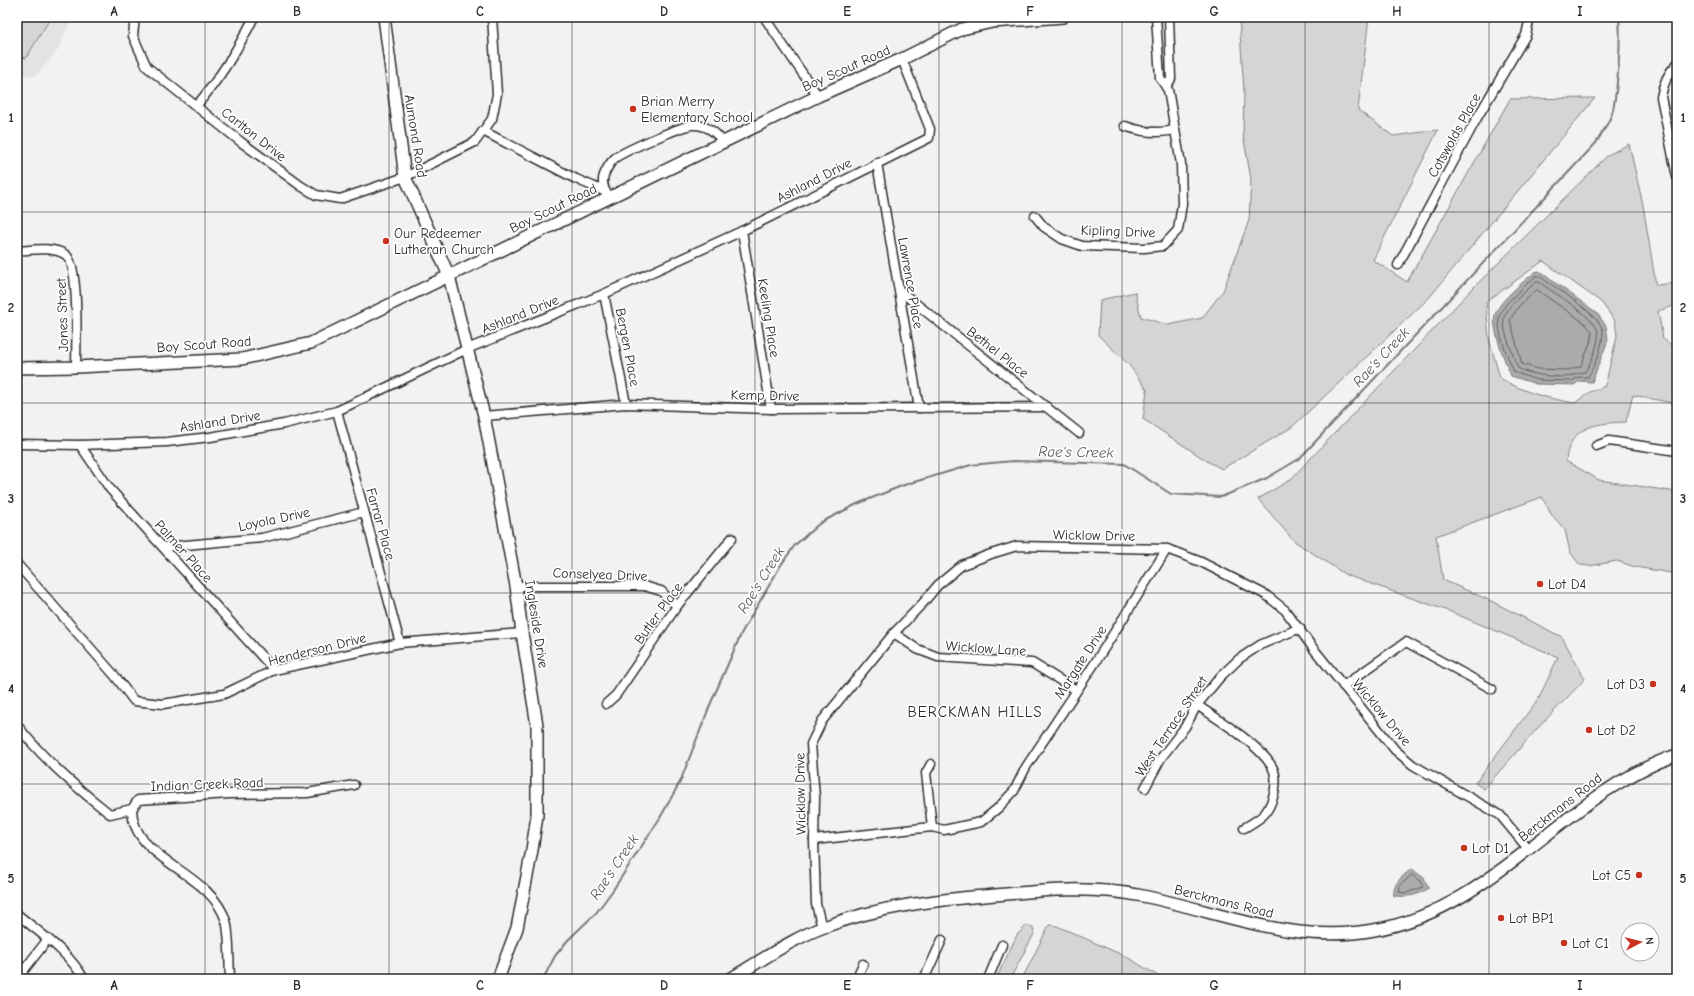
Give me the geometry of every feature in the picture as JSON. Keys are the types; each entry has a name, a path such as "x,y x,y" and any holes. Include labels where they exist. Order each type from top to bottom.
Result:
{"street":[{"name":"Carlton Drive","path":"135,17 133,36 147,67 197,105 241,142 316,196 340,198 405,177 475,142 492,119 497,94 492,17"},
{"path":"197,105 218,79 241,43 254,17"},
{"name":"Aumond Road","path":"384,17 405,177 449,276"},
{"path":"764,17 818,96"},
{"name":"Boy Scout Road","path":"17,368 76,367 242,359 311,342 449,276 607,195 818,96 902,59 962,29 992,22 1023,18 1063,17"},
{"name":"Kipling Drive","path":"1035,216 1044,227 1062,239 1082,246 1144,248 1163,246 1178,230 1182,204 1181,164 1166,86 1160,78 1156,17"},
{"name":"Kipling Drive","path":"1166,86 1171,79 1169,17"},
{"name":"Cotswolds Place","path":"1398,265 1477,118 1526,35 1530,17"},
{"name":"Ashland Drive","path":"17,444 80,445 167,442 210,437 284,424 337,411 467,349 604,294 742,230 929,138 930,129 902,59"},
{"path":"1677,64 1667,77 1662,88 1661,97 1677,177"},
{"path":"607,195 602,182 603,176 614,159 678,128 693,125 708,128 718,135 722,142"},
{"path":"1125,126 1140,132 1164,132 1175,130"},
{"path":"483,131 607,195"},
{"name":"Lawrence Place","path":"877,163 919,408"},
{"name":"Keeling Place","path":"742,230 771,409"},
{"name":"Jones Street","path":"17,251 53,250 66,255 72,263 75,290 76,367"},
{"name":"Ingleside Drive","path":"449,276 484,416 516,586 522,634 538,725 537,815 525,892 517,928 498,979"},
{"name":"Bethel Place","path":"900,291 1079,433"},
{"name":"Bergen Place","path":"604,294 626,404"},
{"name":"Kemp Drive","path":"484,416 626,404 771,409 1047,407"},
{"name":"Farrar Place","path":"337,411 400,643"},
{"path":"1596,446 1609,441 1677,450"},
{"name":"Palmer Place","path":"80,445 110,489 274,670"},
{"name":"Loyola Drive","path":"164,548 262,538 364,512"},
{"name":"Butler Place","path":"606,704 616,695 677,606 732,538"},
{"name":"Wicklow Drive","path":"822,928 816,904 814,840 815,798 811,744 822,721 894,632 924,603 938,585 962,565 1017,546 1167,549 1201,562 1266,595 1285,610 1300,628 1312,648 1395,750 1413,765 1500,815 1529,850"},
{"name":"Margate Drive","path":"814,840 932,827 944,830 981,822 998,808 1014,791 1026,767 1167,549"},
{"name":"Henderson Drive","path":"17,564 115,676 134,701 163,704 224,694 274,670 400,643 522,634"},
{"name":"Conselyea Drive","path":"516,586 644,586 661,591 677,606"},
{"name":"West Terrace Street","path":"1145,788 1162,758 1185,727 1197,705 1220,677 1239,659 1260,645 1300,628"},
{"name":"Wicklow Lane","path":"894,632 917,649 938,657 1032,663 1076,690"},
{"path":"1343,686 1406,642 1492,689"},
{"path":"1197,705 1259,751 1272,766 1276,784 1266,813 1244,828"},
{"path":"17,725 50,763 110,814 132,809 132,819 139,836 148,846 191,877 206,890 217,903 226,922 230,979"},
{"name":"Berckmans Road","path":"730,979 791,942 822,928 870,911 910,904 1033,891 1086,889 1114,890 1255,925 1292,932 1344,934 1397,925 1436,911 1482,884 1529,850 1609,787 1647,766 1677,755"},
{"path":"931,764 926,773 932,827"},
{"name":"Indian Creek Road","path":"132,809 138,800 229,794 307,793 354,785"},
{"path":"17,914 76,964 84,979"},
{"path":"17,979 48,939"},
{"path":"924,979 942,940"},
{"path":"988,979 1002,945"},
{"path":"856,979 864,964"}],"shaded area":[{"path":"17,17 73,17 57,51 37,75 27,76 17,69"},
{"path":"17,17 51,17 26,58 17,56"},
{"path":"1239,17 1369,17 1358,110 1393,136 1438,130 1373,260 1407,282 1510,99 1595,98 1428,299 1292,427 1222,469 1207,461 1143,419 1147,390 1130,366 1098,335 1100,300 1135,292 1141,317 1168,325 1202,318 1223,291 1249,220 1251,179 1243,135 1244,92"},
{"path":"1629,144 1643,205 1656,285 1677,283 1677,305 1658,311 1663,339 1677,349 1677,404 1633,395 1626,422 1596,425 1579,433 1568,449 1566,461 1599,480 1677,492 1677,574 1635,567 1617,561 1589,566 1580,565 1570,552 1565,530 1551,514 1542,497 1436,536 1443,580 1489,600 1562,637 1585,679 1535,731 1484,789 1475,783 1539,698 1558,657 1451,612 1346,575 1294,541 1258,499 1290,480 1475,286 1608,155","holes":["1543,261 1601,302 1615,321 1617,336 1605,386 1590,392 1575,403 1536,394 1518,388 1500,378 1489,339 1486,302"]},
{"path":"1027,925 1033,928 1034,934 1010,979 996,979 1017,935"},
{"path":"1049,925 1057,926 1127,957 1163,979 1022,979"}],"water":[{"path":"1539,271 1597,313 1606,326 1608,340 1592,382 1579,381 1574,385 1536,384 1511,376 1497,336 1494,321 1495,315 1501,304 1512,292 1535,272"},
{"path":"1412,869 1424,878 1429,888 1421,893 1394,896 1396,884"}],"waterway":[{"name":"Rae's Creek","path":"543,979 555,956 568,940 596,913 613,890 660,818 680,782 710,705 742,632 781,565 795,545 820,523 857,504 904,485 971,465 1013,461 1124,464 1171,494 1221,497 1267,478 1299,459 1596,143 1608,123 1613,110 1619,64 1619,17"}],"place":[{"name":"Brian Merry Elementary School","path":"633,109"},
{"name":"Our Redeemer Lutheran Church","path":"386,241"},
{"name":"Lot D4","path":"1540,584"},
{"name":"Lot D3","path":"1653,684"},
{"name":"Lot D2","path":"1589,730"},
{"name":"Lot D1","path":"1464,848"},
{"name":"Lot C5","path":"1639,875"},
{"name":"Lot BP1","path":"1501,918"},
{"name":"Lot C1","path":"1564,943"}],"district":[{"name":"BERCKMAN HILLS","path":"975,712"}]}
